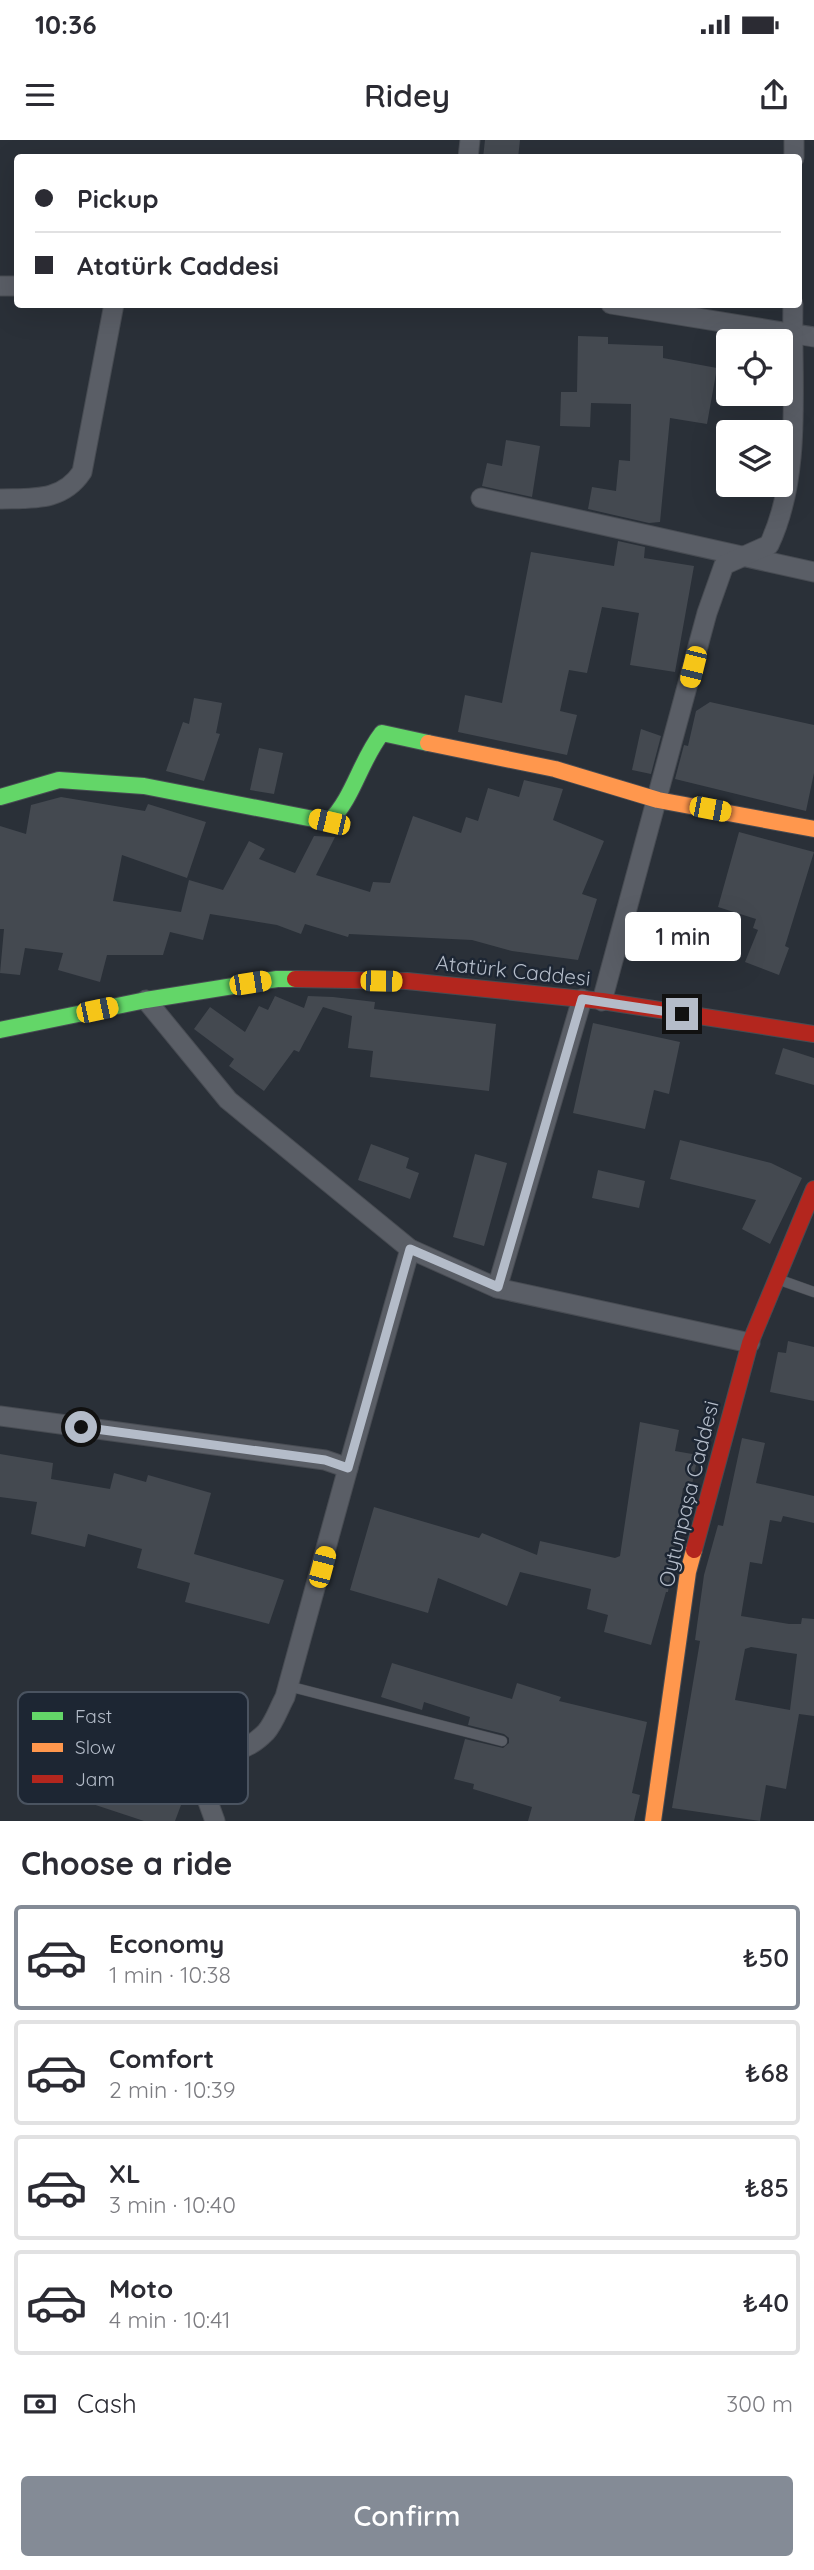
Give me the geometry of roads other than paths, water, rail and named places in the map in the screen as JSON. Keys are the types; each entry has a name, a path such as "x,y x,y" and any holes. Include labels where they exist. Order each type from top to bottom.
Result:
{"street":[{"path":"0,499 50,497 69,488 82,472 113,308"},
{"path":"635,308 762,329"},
{"path":"792,329 793,308"},
{"path":"793,334 814,337"},
{"path":"602,1001 659,800 707,613 724,565 769,545 780,523 793,435 793,406"},
{"path":"481,498 814,572"},
{"path":"0,797 59,780 144,786 329,822 340,813 373,743 382,733 555,769 659,800 814,829"},
{"name":"Atatürk Caddesi","path":"0,1030 146,1000 276,979 407,981 602,1001 814,1034"},
{"path":"498,1287 582,999"},
{"path":"146,1000 228,1100 410,1249 498,1287 750,1343"},
{"name":"Oytunpaşa Caddesi","path":"653,1821 688,1572 750,1343 814,1189"},
{"path":"248,1744 266,1731 288,1686 410,1249"},
{"path":"0,1416 325,1460 348,1468"},
{"path":"208,1804 215,1821"}],"lane":[{"path":"776,1278 814,1293"},
{"path":"288,1686 502,1741"}]}
